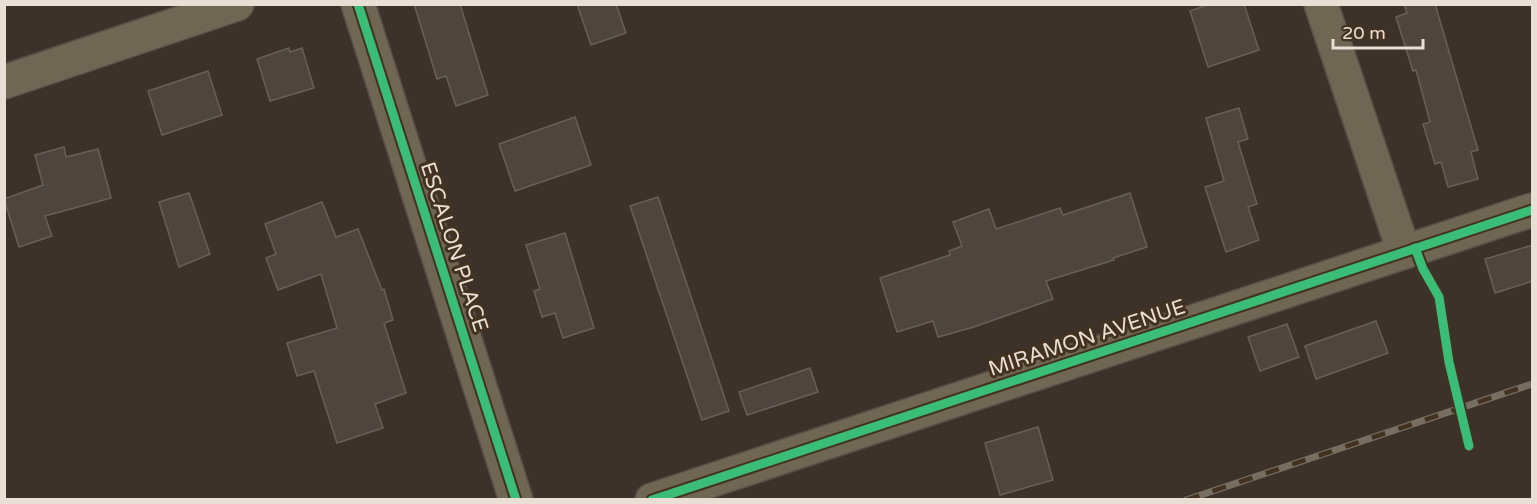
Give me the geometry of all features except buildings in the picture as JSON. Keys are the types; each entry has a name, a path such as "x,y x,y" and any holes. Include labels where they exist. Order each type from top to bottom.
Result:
{"street":[{"path":"4,81 237,4"},
{"name":"ESCALON PLACE","path":"358,4 516,500"},
{"path":"1321,4 1404,252"},
{"name":"MIRAMON AVENUE","path":"652,500 1533,210"}],"railway":[{"path":"1186,500 1532,384"}],"cycle path":[{"path":"358,4 516,500"},
{"path":"652,500 1532,210"},
{"path":"1415,248 1423,269 1439,297 1449,362 1469,446"}]}
